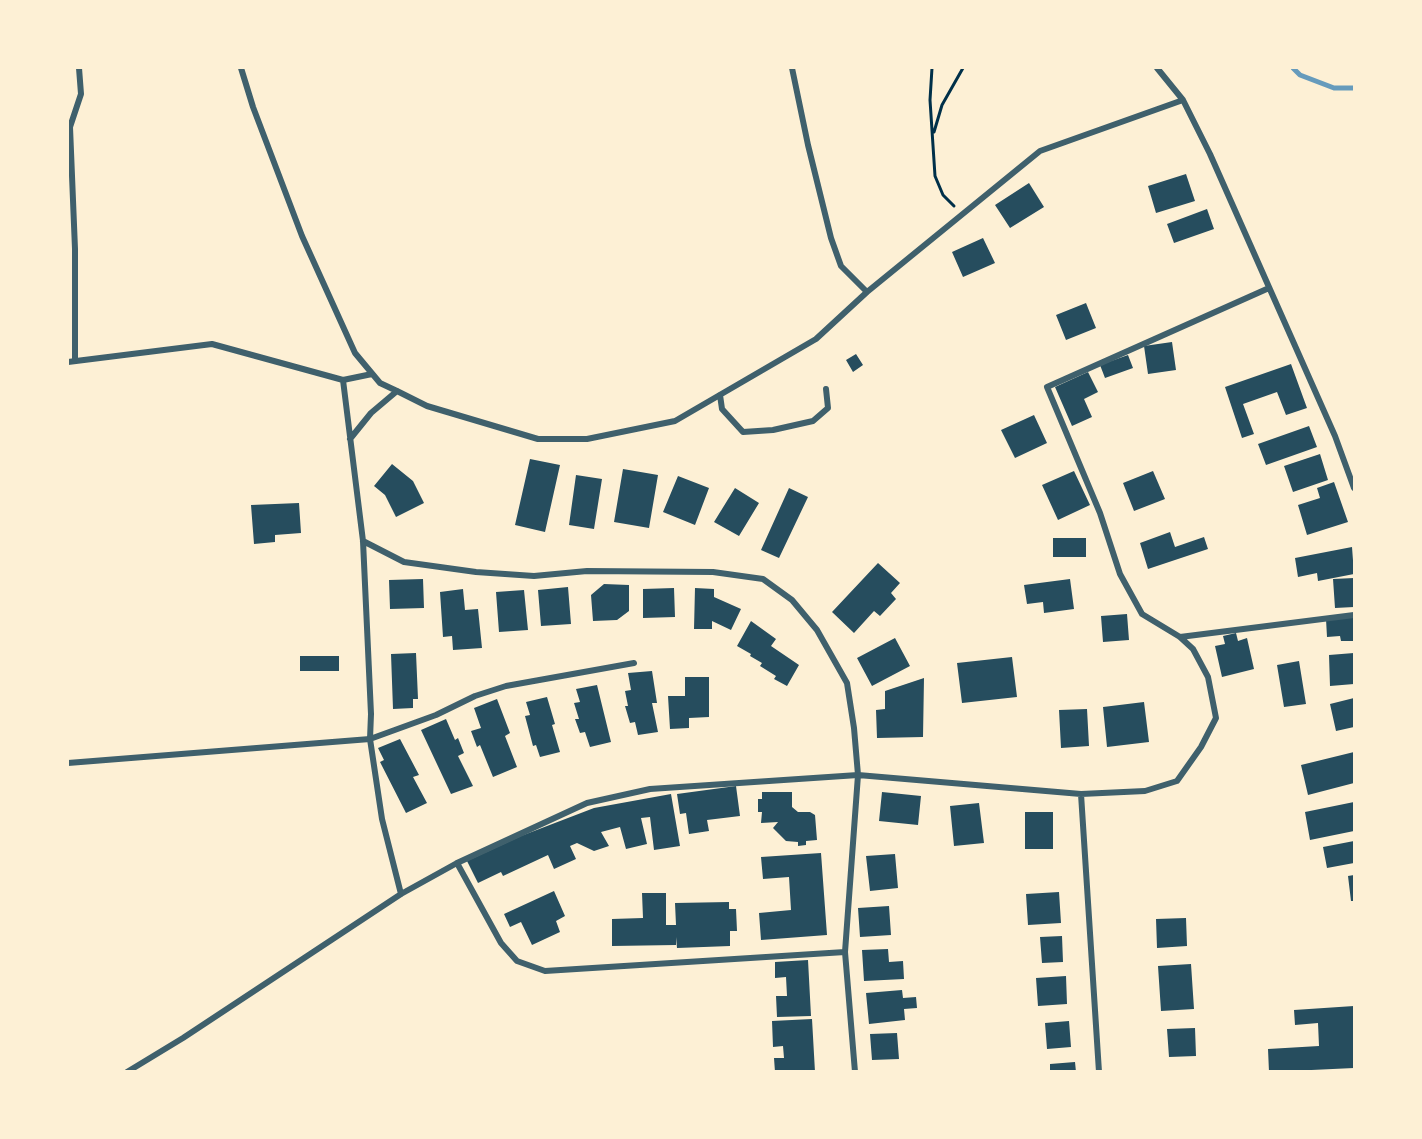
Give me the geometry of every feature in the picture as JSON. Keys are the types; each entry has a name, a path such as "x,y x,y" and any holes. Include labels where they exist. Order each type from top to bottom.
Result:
{"street":[{"path":"75,361 75,249 70,127 81,94 79,68"},
{"path":"241,68 302,236 355,353 380,383 397,392 427,406 538,439 587,439 675,422 816,339 867,292 1040,151 1183,100"},
{"path":"792,68 831,238 841,266 867,292"},
{"path":"1157,68 1183,100 1210,154 1335,436 1354,488"},
{"path":"127,1071 183,1038 401,894 457,863 587,803 650,789 858,774 1081,794 1145,791 1177,781 1201,747 1216,718 1208,677 1193,649 1180,637 1142,614 1120,574 1100,513 1047,387 1269,288"},
{"path":"68,362 212,344 343,380 372,374"},
{"path":"343,380 363,541 371,714 370,739 382,819 401,894"},
{"path":"720,395 722,408 743,432 773,430 813,421 828,408 826,389"},
{"path":"350,439 371,413 397,392"},
{"path":"363,541 404,562 476,572 534,576 587,571 713,572 763,579 792,600 817,630 847,683 858,774 845,952 855,1071"},
{"path":"1180,637 1354,615"},
{"path":"68,763 370,739 436,716 475,696 506,686 634,663"},
{"path":"1081,794 1099,1071"},
{"path":"457,863 501,943 517,961 545,971 845,952"}],"path":[{"path":"932,68 930,100 935,176 943,195 953,206 966,213"},
{"path":"933,136 942,105 963,68"}],"building":[{"path":"1186,174 1195,201 1156,213 1148,186"},
{"path":"1029,183 1044,207 1010,228 995,205"},
{"path":"1207,209 1214,229 1174,243 1167,224"},
{"path":"983,238 995,263 963,277 952,252"},
{"path":"1086,303 1096,328 1066,340 1056,315"},
{"path":"1172,342 1176,370 1148,374 1144,346"},
{"path":"856,354 863,365 853,372 846,360"},
{"path":"1128,355 1133,368 1105,378 1100,365"},
{"path":"1291,364 1307,408 1286,415 1277,392 1243,404 1254,434 1242,438 1225,387"},
{"path":"1088,372 1098,392 1084,399 1092,417 1072,426 1055,387"},
{"path":"1034,415 1047,443 1015,458 1001,430"},
{"path":"1309,426 1317,447 1266,465 1258,444"},
{"path":"1320,454 1328,480 1293,492 1284,466"},
{"path":"530,459 560,465 545,532 515,525"},
{"path":"392,464 413,481 424,503 396,517 385,495 374,486"},
{"path":"623,469 658,475 649,528 614,522"},
{"path":"1074,471 1090,505 1058,520 1042,485"},
{"path":"1153,471 1165,499 1134,511 1123,483"},
{"path":"576,475 602,479 594,529 569,525"},
{"path":"678,476 709,488 695,525 663,512"},
{"path":"1334,482 1348,522 1307,535 1298,505 1320,498 1317,488"},
{"path":"735,488 759,503 739,536 714,522"},
{"path":"789,488 808,497 779,558 761,550"},
{"path":"299,503 301,533 275,535 275,542 254,544 251,505"},
{"path":"1170,532 1175,547 1204,537 1208,549 1148,569 1140,543"},
{"path":"1053,538 1086,538 1086,557 1053,557"},
{"path":"1352,547 1354,574 1318,581 1317,573 1298,577 1295,558"},
{"path":"878,563 900,583 891,593 896,599 880,616 874,611 854,633 832,612"},
{"path":"1354,578 1354,607 1335,608 1333,579"},
{"path":"423,579 424,608 390,609 389,580"},
{"path":"1070,579 1074,609 1044,613 1043,602 1027,604 1024,585"},
{"path":"604,584 629,585 629,611 617,620 593,621 591,595"},
{"path":"568,587 571,624 541,626 538,590"},
{"path":"674,588 675,617 643,618 643,589"},
{"path":"695,588 714,589 714,597 741,609 731,630 712,621 712,629 694,629"},
{"path":"463,589 465,610 478,609 482,648 453,650 452,636 443,637 440,592"},
{"path":"524,590 528,630 499,632 496,592"},
{"path":"1127,614 1129,640 1103,642 1101,616"},
{"path":"1354,617 1354,641 1341,641 1340,636 1327,637 1326,619"},
{"path":"751,621 776,639 771,646 799,665 787,686 774,679 776,676 760,666 762,663 737,646"},
{"path":"1236,633 1238,641 1247,638 1254,669 1222,677 1215,646 1225,644 1223,636"},
{"path":"895,638 910,666 872,686 857,658"},
{"path":"416,653 418,699 413,699 413,708 393,709 391,654"},
{"path":"1354,653 1354,684 1330,686 1329,655"},
{"path":"300,656 339,656 339,671 300,671"},
{"path":"1012,657 1017,697 962,703 957,663"},
{"path":"1299,661 1306,704 1284,707 1277,665"},
{"path":"652,671 657,703 652,703 658,732 638,735 635,722 630,723 625,706 628,706 625,691 631,690 628,673"},
{"path":"685,677 709,677 709,717 689,718 689,728 670,729 668,696 685,696"},
{"path":"924,678 923,737 877,738 876,710 885,709 885,691"},
{"path":"597,685 611,742 590,747 585,732 580,733 575,719 579,719 574,703 580,702 576,689"},
{"path":"547,697 560,752 540,757 536,745 533,746 525,716 530,715 526,702"},
{"path":"1354,698 1354,727 1336,731 1330,704"},
{"path":"497,699 510,733 505,736 517,767 493,777 480,745 477,747 471,731 481,728 474,708"},
{"path":"1144,702 1149,742 1107,747 1103,707"},
{"path":"1087,709 1089,746 1061,748 1059,710"},
{"path":"446,719 455,740 458,738 464,753 458,756 473,786 451,794 421,730"},
{"path":"400,739 419,775 413,777 427,803 406,813 380,762 384,760 378,748"},
{"path":"1354,752 1354,783 1308,795 1301,765"},
{"path":"736,786 740,816 707,820 709,831 689,834 686,813 680,814 677,794"},
{"path":"762,792 792,792 792,807 798,812 810,812 815,815 817,840 806,841 806,845 798,846 798,842 786,841 773,828 778,822 761,823 762,812 758,812 758,799 762,799"},
{"path":"882,792 921,796 918,825 879,821"},
{"path":"671,794 680,846 654,850 650,817 641,818 647,844 626,849 620,827 601,832 609,846 594,851 577,843 570,846 576,859 554,869 548,855 503,876 501,872 478,883 467,861 521,836 594,808"},
{"path":"1354,802 1354,831 1310,840 1305,812"},
{"path":"979,803 984,843 954,846 950,806"},
{"path":"1025,812 1053,812 1053,849 1025,849"},
{"path":"1354,841 1354,863 1327,868 1323,847"},
{"path":"821,853 827,935 761,940 759,913 791,910 789,877 763,879 761,857"},
{"path":"895,854 898,888 870,891 866,856"},
{"path":"1354,875 1354,901 1351,901 1348,876"},
{"path":"554,891 565,916 556,921 560,932 532,945 521,922 510,927 504,914"},
{"path":"1059,892 1061,923 1028,925 1026,894"},
{"path":"642,893 666,893 666,925 676,925 675,903 729,902 729,909 736,909 737,931 730,931 730,946 677,948 676,937 676,945 612,946 612,919 643,918"},
{"path":"889,906 891,935 860,937 858,908"},
{"path":"1186,918 1187,946 1157,948 1156,919"},
{"path":"1062,936 1063,962 1042,963 1040,937"},
{"path":"888,949 889,962 903,961 904,979 864,981 862,950"},
{"path":"808,960 811,1016 777,1017 776,996 787,996 786,977 775,978 775,962"},
{"path":"1191,964 1194,1009 1161,1011 1158,966"},
{"path":"1066,976 1067,1004 1038,1006 1036,978"},
{"path":"902,990 903,998 916,997 917,1008 904,1009 905,1020 869,1024 866,993"},
{"path":"1354,1006 1354,1068 1269,1072 1268,1049 1319,1046 1318,1023 1295,1025 1294,1010"},
{"path":"812,1019 815,1072 775,1072 774,1058 784,1058 783,1046 773,1047 772,1021"},
{"path":"1069,1021 1071,1047 1047,1049 1045,1023"},
{"path":"1195,1028 1196,1056 1169,1057 1167,1029"},
{"path":"897,1033 899,1059 872,1060 870,1034"},
{"path":"1075,1062 1076,1072 1050,1072 1050,1064"}],"waterway":[{"path":"1293,68 1300,75 1334,88 1354,88"}]}
